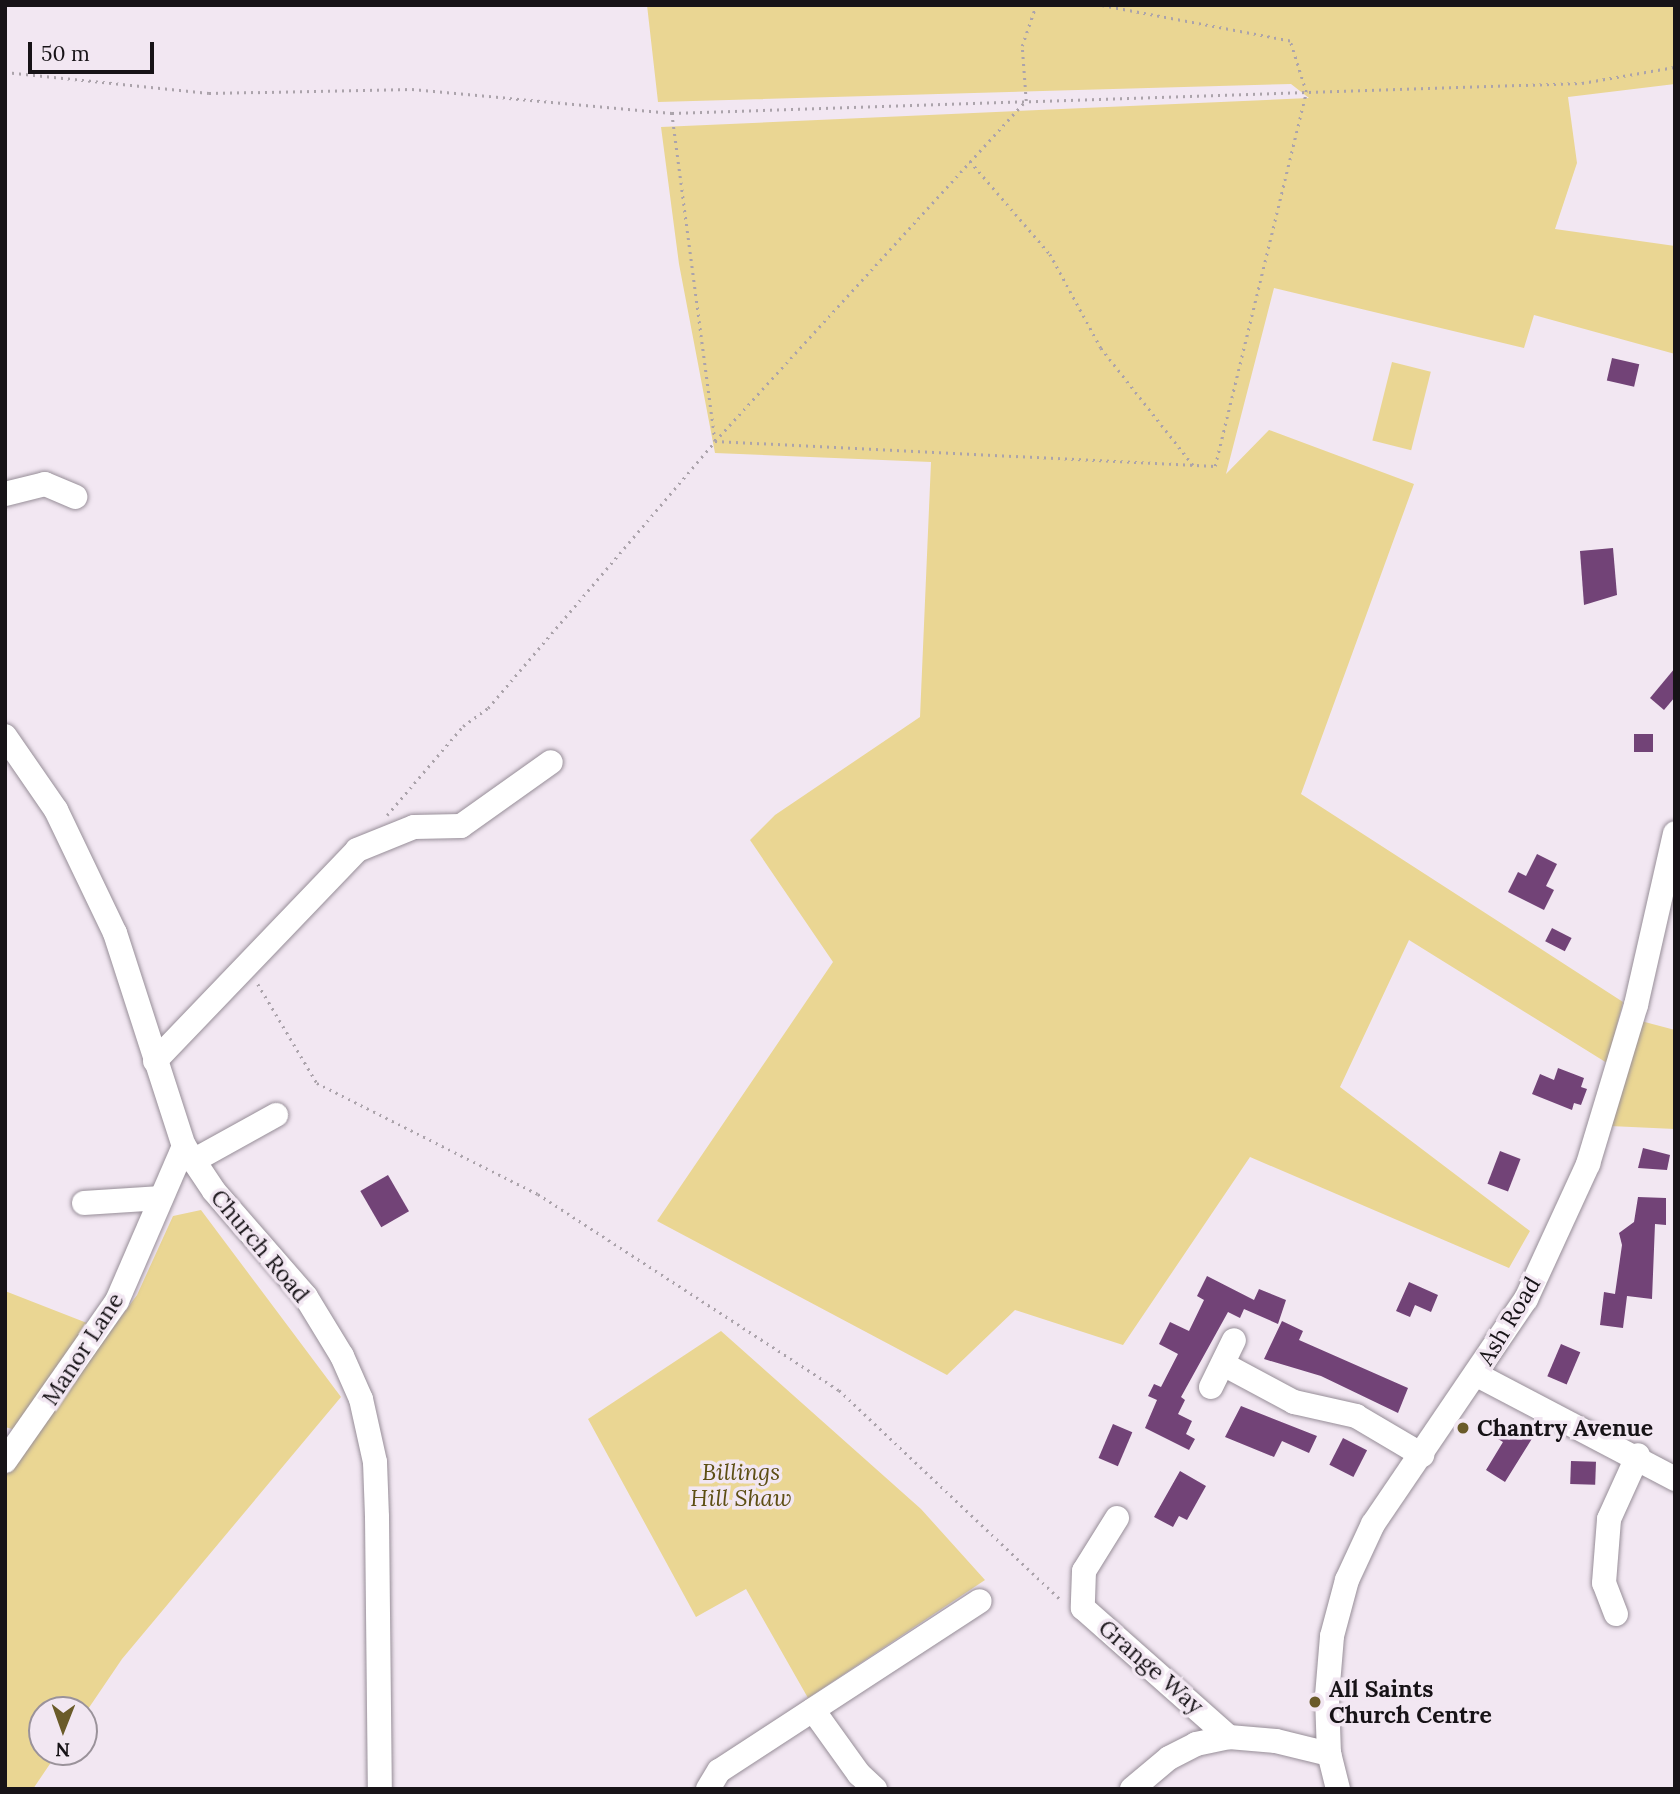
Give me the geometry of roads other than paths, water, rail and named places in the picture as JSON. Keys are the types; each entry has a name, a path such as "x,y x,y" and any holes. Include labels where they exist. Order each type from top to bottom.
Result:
{"street":[{"path":"5,494 45,484 75,497"},
{"name":"Church Road","path":"5,736 56,810 115,933 155,1061 188,1154 214,1191 306,1297 342,1356 361,1399 375,1462 377,1503 380,1789"},
{"path":"155,1061 357,850 414,827 461,826 551,762"},
{"name":"Ash Road","path":"1338,1789 1329,1754 1327,1696 1332,1636 1347,1580 1373,1524 1527,1299 1588,1164 1636,1005 1675,833"},
{"path":"188,1154 276,1115"},
{"name":"Manor Lane","path":"5,1461 117,1301 163,1195 188,1154"},
{"path":"84,1203 163,1195 184,1187 214,1191"},
{"path":"1212,1387 1234,1340"},
{"path":"1223,1364 1294,1402 1356,1416 1422,1455"},
{"path":"1477,1375 1638,1455 1675,1479"},
{"path":"1616,1614 1604,1583 1609,1519 1638,1455"},
{"name":"Grange Way","path":"1117,1518 1084,1571 1083,1608 1229,1737"},
{"path":"708,1789 719,1771 980,1601"},
{"path":"813,1710 859,1774 874,1789"},
{"path":"1132,1789 1169,1758 1196,1744 1229,1737 1276,1741 1329,1754"}],"place":[{"name":"Chantry Avenue","path":"1463,1428"},
{"name":"All Saints Church Centre","path":"1315,1702"}],"park label":[{"name":"Billings Hill Shaw","path":"741,1485"}]}
